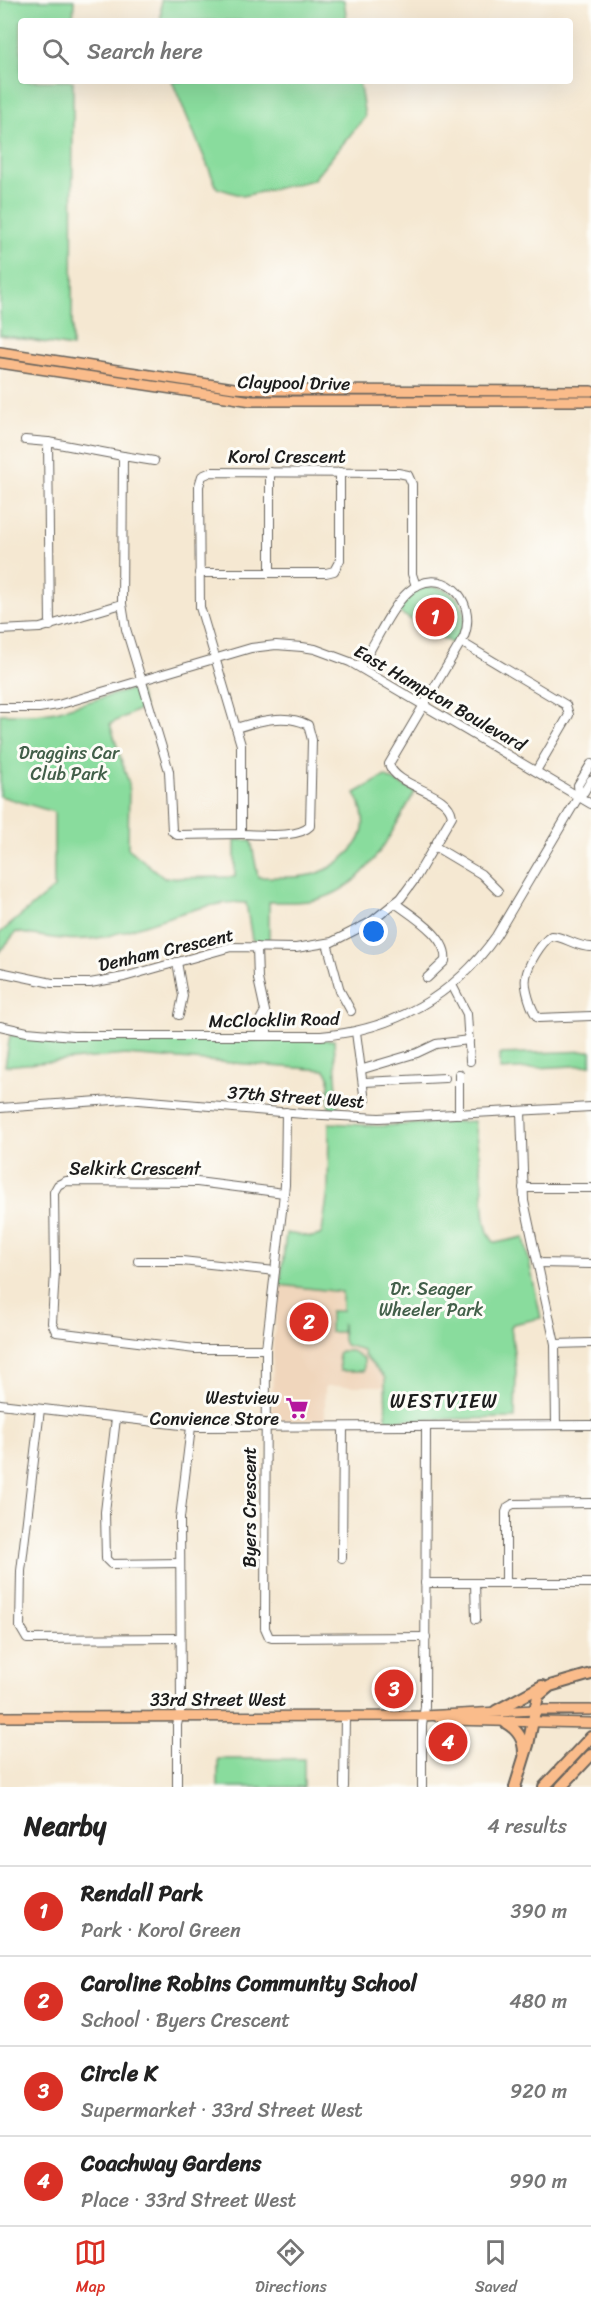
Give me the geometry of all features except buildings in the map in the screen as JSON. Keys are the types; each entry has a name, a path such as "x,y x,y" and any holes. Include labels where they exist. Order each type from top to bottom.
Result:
{"highway":[{"path":"515,1787 523,1766 538,1696 544,1689 591,1673"},
{"path":"496,1711 549,1683 591,1673"},
{"path":"506,1723 516,1730 523,1742 523,1766"},
{"path":"544,1787 590,1737"},
{"path":"561,1787 591,1755"}],"main road":[{"name":"Claypool Drive","path":"0,352 234,388 591,391"},
{"name":"Claypool Drive","path":"0,363 252,401 591,401"},
{"name":"33rd Street West","path":"0,1717 436,1716 448,1713 496,1711 591,1710"},
{"name":"33rd Street West","path":"436,1716 448,1720 506,1723 591,1723"}],"street":[{"path":"25,440 154,461"},
{"path":"48,442 50,626"},
{"path":"123,456 122,604 126,629 170,771 172,831 177,835 304,832 310,826 312,740 308,725 295,720 262,721 236,728"},
{"name":"Korol Crescent","path":"241,834 241,752 200,607 199,486 202,477 211,472 403,473 411,479 412,574 416,586"},
{"path":"270,472 270,572"},
{"path":"199,573 326,573 337,568 340,560 340,472"},
{"path":"360,667 403,597 416,586 428,582 441,583 459,593 468,613 467,629 423,706"},
{"path":"0,630 50,626 122,604"},
{"path":"461,642 566,705 569,715 536,771"},
{"name":"East Hampton Boulevard","path":"0,708 48,707 251,648 289,645 315,649 360,667 591,804"},
{"name":"Denham Crescent","path":"0,972 52,983 90,983 114,980 222,949 305,947 327,943 361,928 395,903 410,887 452,816 445,804 396,776 389,764 423,706"},
{"name":"McClocklin Road","path":"579,796 578,785 591,764"},
{"name":"McClocklin Road","path":"0,1026 27,1032 73,1036 321,1036 356,1032 405,1015 429,1002 477,962 496,936 579,796 591,780"},
{"path":"435,846 481,874 498,891"},
{"path":"395,903 428,928 444,950 445,961 427,978"},
{"path":"591,947 579,946 558,936 551,936 545,940 530,965 526,979 533,1011 538,1018 591,1017"},
{"path":"327,943 340,991 351,1011"},
{"path":"257,947 258,979 267,1020 264,1036"},
{"path":"177,962 183,996 179,1015"},
{"path":"452,985 467,1014 470,1061"},
{"path":"356,1032 363,1069 365,1102"},
{"path":"363,1069 407,1056 435,1044 469,1040"},
{"path":"459,1074 459,1114"},
{"path":"364,1082 445,1078"},
{"name":"37th Street West","path":"0,1108 127,1099 379,1118 591,1107"},
{"path":"521,1111 524,1201 555,1344 556,1425"},
{"name":"Byers Crescent","path":"286,1112 284,1193 266,1349 265,1628 268,1636 272,1638 426,1637"},
{"name":"Selkirk Crescent","path":"266,1349 195,1349 56,1332 52,1323 55,1272 54,1192 58,1185 66,1181 185,1181 284,1193"},
{"path":"523,1188 591,1188"},
{"path":"138,1261 182,1262 275,1270"},
{"path":"538,1263 591,1264"},
{"path":"555,1344 591,1343"},
{"path":"0,1404 191,1427 591,1425"},
{"path":"40,1409 21,1571 20,1627 23,1634 27,1639 180,1638"},
{"path":"116,1418 105,1512 104,1553 106,1559 111,1564 180,1563"},
{"path":"177,1787 177,1725 180,1707 181,1506 191,1427"},
{"path":"342,1558 343,1427"},
{"path":"422,1787 426,1637 426,1427"},
{"path":"506,1583 506,1512 508,1507 513,1504 591,1503"},
{"path":"425,1583 591,1583"},
{"path":"475,1583 476,1619"},
{"path":"345,1716 345,1787"}],"shaded area":[{"path":"280,1285 342,1292 344,1343 363,1350 364,1355 385,1378 386,1386 325,1386 325,1420 274,1419 272,1416 273,1343"}],"green space":[{"path":"0,0 74,0 73,18 18,18 18,84 73,84 72,347 0,335"},
{"path":"161,0 344,0 347,18 161,18"},
{"path":"173,84 360,84 365,117 313,180 243,196 217,188"},
{"path":"0,356 244,393 591,394 591,397 250,396 0,358"},
{"path":"424,587 440,588 459,600 464,614 464,623 453,644 398,612 411,593"},
{"name":"Draggins Car Club Park","path":"133,689 139,692 144,707 110,724 129,784 128,848 164,878 235,877 235,840 251,840 258,877 296,877 318,873 344,857 360,839 363,818 355,793 385,776 415,792 376,857 349,884 333,894 315,900 269,902 269,944 252,940 246,903 231,903 195,909 92,939 60,939 16,932 0,952 0,933 54,888 54,812 0,796 0,714 36,714 56,711"},
{"path":"10,1035 72,1040 334,1040 338,1109 329,1108 329,1076 325,1070 125,1055 5,1066"},
{"path":"591,1051 591,1065 500,1070 500,1054"},
{"name":"Dr. Seager Wheeler Park","path":"474,1121 488,1231 496,1243 524,1237 541,1318 513,1324 511,1327 516,1370 515,1418 386,1420 385,1378 364,1355 363,1350 345,1345 342,1323 341,1332 330,1332 330,1311 342,1311 342,1292 280,1285 286,1233 312,1237 322,1232 328,1192 329,1123 379,1126"},
{"path":"340,1351 352,1351 364,1359 364,1371 340,1371 338,1354"},
{"path":"218,1759 304,1759 304,1787 218,1787"}],"place":[{"name":"Rendall Park","path":"435,617"},
{"name":"Caroline Robins Community School","path":"309,1322"},
{"name":"Westview Convience Store","path":"297,1408"},
{"name":"Circle K","path":"394,1689"},
{"name":"Coachway Gardens","path":"448,1742"}],"district":[{"name":"WESTVIEW","path":"444,1401"}]}
